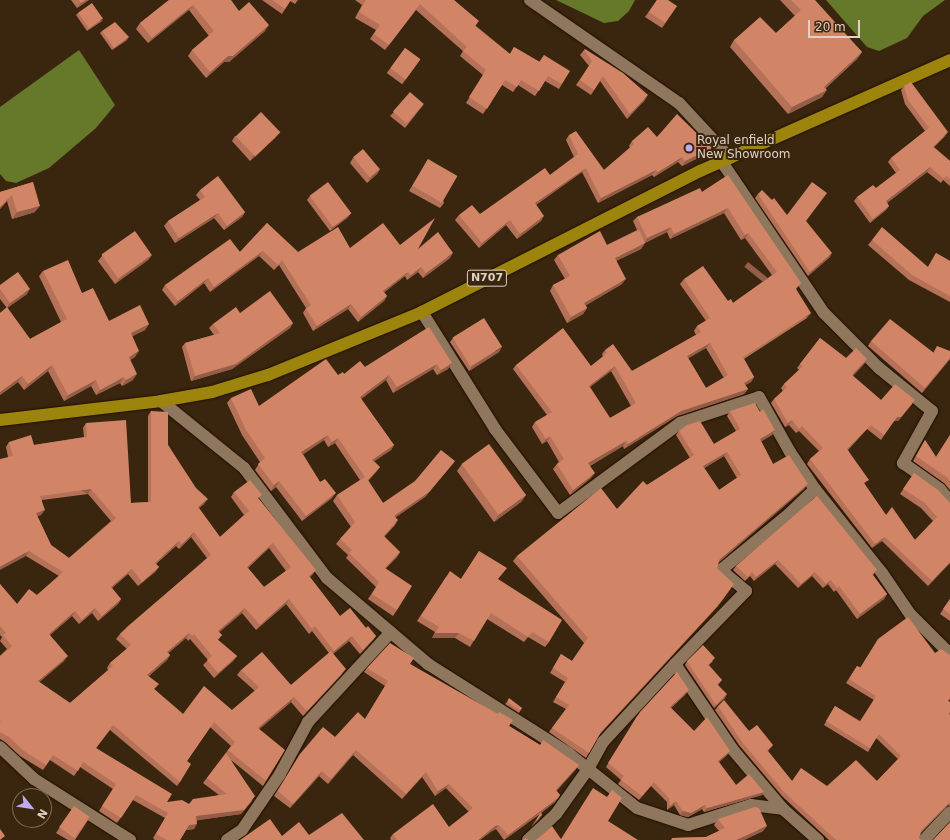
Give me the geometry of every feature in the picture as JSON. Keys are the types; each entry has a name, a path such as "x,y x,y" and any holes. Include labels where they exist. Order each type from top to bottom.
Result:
{"highway":[{"name":"N707","path":"0,420 161,401 212,392 268,374 422,312 532,254 726,160 950,60"}],"street":[{"path":"530,0 679,103 726,160 824,313 879,368 932,411 903,464 940,489 950,501"},
{"path":"422,312 495,429 558,513 680,424 759,396 790,452 815,489 882,573 910,614 950,654"},
{"path":"161,401 244,468 327,578 428,664 568,753 636,808 688,825 751,805 783,809"},
{"path":"528,840 556,814 588,769 603,742 675,664 746,591 721,570 815,489"},
{"path":"227,840 242,830 280,774 308,722 391,632"},
{"path":"675,664 733,750 783,809 818,840"},
{"path":"0,747 34,779 130,840"},
{"path":"924,840 950,812"}],"shaded area":[{"path":"556,0 635,0 629,11 618,21 604,23"},
{"path":"826,0 945,0 923,16 907,38 879,51 867,47"},
{"path":"79,50 115,105 96,128 49,168 16,183 6,181 0,174 0,107"}],"building":[{"path":"79,0 86,0 81,3"},
{"path":"169,0 231,0 239,11 249,2 269,25 233,56 228,56 210,72 192,50 214,31 193,5 152,38 140,23"},
{"path":"272,0 291,0 285,9"},
{"path":"366,0 454,0 479,21 475,26 510,54 514,47 540,62 544,55 570,71 562,84 548,76 539,91 521,80 517,87 505,80 487,109 469,97 486,70 463,51 467,47 420,4 389,45 374,34 380,25 359,12"},
{"path":"657,0 668,0 677,6 665,23 649,12"},
{"path":"791,0 815,0 862,52 824,87 827,90 792,107 734,40 760,17 776,33 801,10"},
{"path":"92,3 103,19 89,28 78,13"},
{"path":"115,22 129,37 114,48 102,31"},
{"path":"405,48 420,59 406,79 390,68"},
{"path":"585,49 623,73 648,95 630,114 603,76 594,90 580,80 592,61 584,50"},
{"path":"911,82 948,132 933,147 950,161 950,179 946,176 944,179 930,167 886,201 889,206 873,219 857,197 873,185 876,188 900,170 891,158 929,128 908,100 904,86"},
{"path":"410,92 424,104 407,123 393,112"},
{"path":"261,112 280,132 255,156 236,136"},
{"path":"677,114 712,148 685,161 682,157 658,172 656,170 601,198 586,168 535,203 544,216 520,234 510,220 482,243 459,215 472,205 480,214 545,168 550,175 578,154 569,135 576,131 604,170 634,144 632,141 648,127 657,137"},
{"path":"363,149 380,169 370,177 353,157"},
{"path":"428,159 457,176 442,203 412,186"},
{"path":"728,175 801,283 796,289 811,313 743,357 754,377 744,383 748,389 681,411 628,444 626,441 588,463 595,473 573,490 557,464 564,459 550,436 546,439 535,422 552,412 516,365 563,328 591,366 607,353 605,350 613,344 632,371 701,332 697,326 710,318 684,279 703,266 728,301 731,299 733,303 777,272 748,233 745,235 728,208 674,234 671,227 647,238 637,217 700,188 702,192","holes":["710,343 728,375 706,388 687,356","615,366 636,403 610,418 589,386"]},
{"path":"218,176 245,212 227,226 218,213 179,238 168,221 205,197 200,190"},
{"path":"33,182 40,206 17,212 12,195 0,207 0,192"},
{"path":"328,182 351,213 333,227 310,196"},
{"path":"812,182 827,193 806,221 832,253 810,272 758,194 762,190 772,200 774,198 787,215"},
{"path":"435,218 418,249 438,232 453,253 426,273 421,267 411,275 408,272 383,291 387,296 361,317 351,304 317,326 306,309 311,305 282,260 278,265 263,251 214,287 208,278 178,301 165,285 230,239 240,252 267,223 298,252 338,227 350,248 383,223 400,245"},
{"path":"882,227 928,267 936,253 950,261 950,296 912,275 872,240"},
{"path":"639,230 645,243 615,258 626,279 584,303 587,308 571,317 553,285 570,276 558,255 600,231 607,245"},
{"path":"135,231 152,255 118,278 101,255"},
{"path":"68,260 82,293 93,288 109,321 140,305 149,324 131,333 139,351 129,357 137,374 126,380 124,377 100,390 96,380 68,395 52,365 28,384 22,376 0,392 0,313 7,307 30,339 67,319 43,271"},
{"path":"18,272 30,289 10,303 0,289 0,285"},
{"path":"270,291 293,323 236,364 195,376 185,343 220,333 213,324 236,307 240,313"},
{"path":"484,318 502,347 471,366 453,338"},
{"path":"890,319 934,353 937,346 950,351 950,358 925,388 871,341"},
{"path":"429,327 452,363 441,370 437,364 397,387 389,375 360,397 394,445 372,460 380,467 368,480 383,503 415,481 441,450 455,461 429,492 394,516 398,520 384,536 400,552 385,568 412,586 397,610 372,594 379,582 349,553 352,550 340,539 355,522 337,495 365,477 338,438 332,442 328,435 301,452 320,482 325,479 336,493 306,516 279,481 274,485 258,464 265,458 246,430 231,398 251,389 259,406 326,359 338,375 343,372 344,374 360,361 365,367"},
{"path":"820,338 846,358 856,348 867,359 852,375 881,400 895,384 915,400 901,417 897,417 884,435 871,425 847,449 869,480 864,483 886,515 892,507 915,540 937,517 925,503 903,489 914,473 938,490 950,503 950,562 932,581 885,537 875,544 810,459 823,448 802,426 799,429 792,420 788,423 774,399 787,387 784,384 803,366 800,364"},
{"path":"755,403 760,412 763,409 775,430 760,439 773,464 789,455 808,484 719,560 717,568 734,584 721,602 601,732 589,753 552,728 569,705 556,697 568,678 553,668 561,654 572,661 588,638 517,556 601,488 617,509 643,481 647,485 694,455 679,431 687,425 700,421 714,444 740,429 730,411","holes":["727,452 741,475 719,490 703,466"]},
{"path":"151,411 168,412 168,445 196,488 208,499 198,507 220,537 249,511 234,492 250,480 262,495 258,498 316,570 309,576 340,616 350,608 366,628 368,626 376,636 363,650 352,636 334,651 315,626 312,629 289,599 260,625 245,608 218,631 222,635 217,639 237,656 218,673 207,660 212,656 194,634 192,636 189,633 167,652 170,655 147,675 159,684 154,689 183,714 204,686 232,710 259,687 241,670 262,652 291,685 331,651 346,669 307,711 294,697 258,728 285,750 266,781 228,750 235,742 214,722 187,761 191,764 180,782 113,725 96,748 172,794 167,802 182,800 189,804 193,799 227,794 207,778 226,753 255,796 244,810 196,816 197,824 189,825 180,840 167,840 156,834 168,813 136,795 121,818 102,806 116,784 83,762 78,771 53,755 46,765 24,751 9,737 0,732 0,656 12,646 3,635 6,633 0,626 0,584 17,604 29,589 37,595 63,572 29,551 0,567 0,459 13,456 9,442 31,435 34,445 87,437 86,423 126,420 131,503 151,502","holes":["91,489 116,518 69,558 51,545 36,513 45,510 40,496","194,532 211,555 120,634 131,645 110,663 113,666 70,703 38,681 68,656 49,634 75,611 82,620 95,608 102,616 121,599 111,587 132,569 142,582 159,567 155,563 179,541 182,544","273,543 291,567 264,587 247,567"]},
{"path":"950,435 950,481 948,478 916,456 925,440 936,457"},
{"path":"489,444 526,495 499,515 461,464"},
{"path":"817,496 877,570 872,574 887,594 860,614 839,586 837,588 831,580 826,584 815,572 801,584 778,560 756,577 752,572 748,577 736,566"},
{"path":"479,551 507,568 498,579 562,620 549,642 532,632 528,637 491,613 474,641 459,633 435,633 439,627 421,616 450,571 461,579"},
{"path":"950,599 950,614 943,609"},
{"path":"908,617 935,653 941,649 950,655 950,699 948,701 950,702 950,802 921,831 919,838 921,840 836,840 784,792 742,742 718,706 724,700 749,731 757,725 773,745 767,750 792,781 801,768 827,786 856,760 877,781 901,756 879,734 870,748 826,721 835,706 860,722 876,696 849,679 857,666 860,668 878,639"},
{"path":"390,643 414,658 410,664 498,714 499,712 513,720 509,726 540,745 543,740 579,765 556,790 560,795 558,798 508,835 499,825 495,826 478,840 397,840 393,834 433,804 449,827 473,808 449,784 438,791 426,772 406,794 356,750 331,779 322,771 293,804 278,791 300,754 323,727 335,737 358,712 365,719 388,681 367,668"},
{"path":"703,645 715,658 708,665 722,680 717,684 727,694 716,705 687,661"},
{"path":"677,672 689,690 670,707 694,731 707,717 730,751 718,761 736,785 749,774 764,792 707,808 705,805 691,813 683,811 676,801 670,806 669,798 654,782 642,796 621,780 624,776 608,763 640,712"},
{"path":"509,698 522,708 520,710 507,702"},
{"path":"593,788 607,797 612,790 622,798 608,821 638,840 536,840 552,826 561,839"},
{"path":"74,806 90,817 75,838 59,827"},
{"path":"755,807 759,808 767,826 736,840 672,840 672,838 706,837 725,828 718,819"},
{"path":"541,812 542,815 535,822"},
{"path":"342,813 364,840 240,840 270,819 282,836 299,822 309,835"},
{"path":"950,822 950,840 933,840"},
{"path":"0,829 5,836 0,840"}],"place":[{"name":"Royal enfield New Showroom","path":"689,148"}]}
